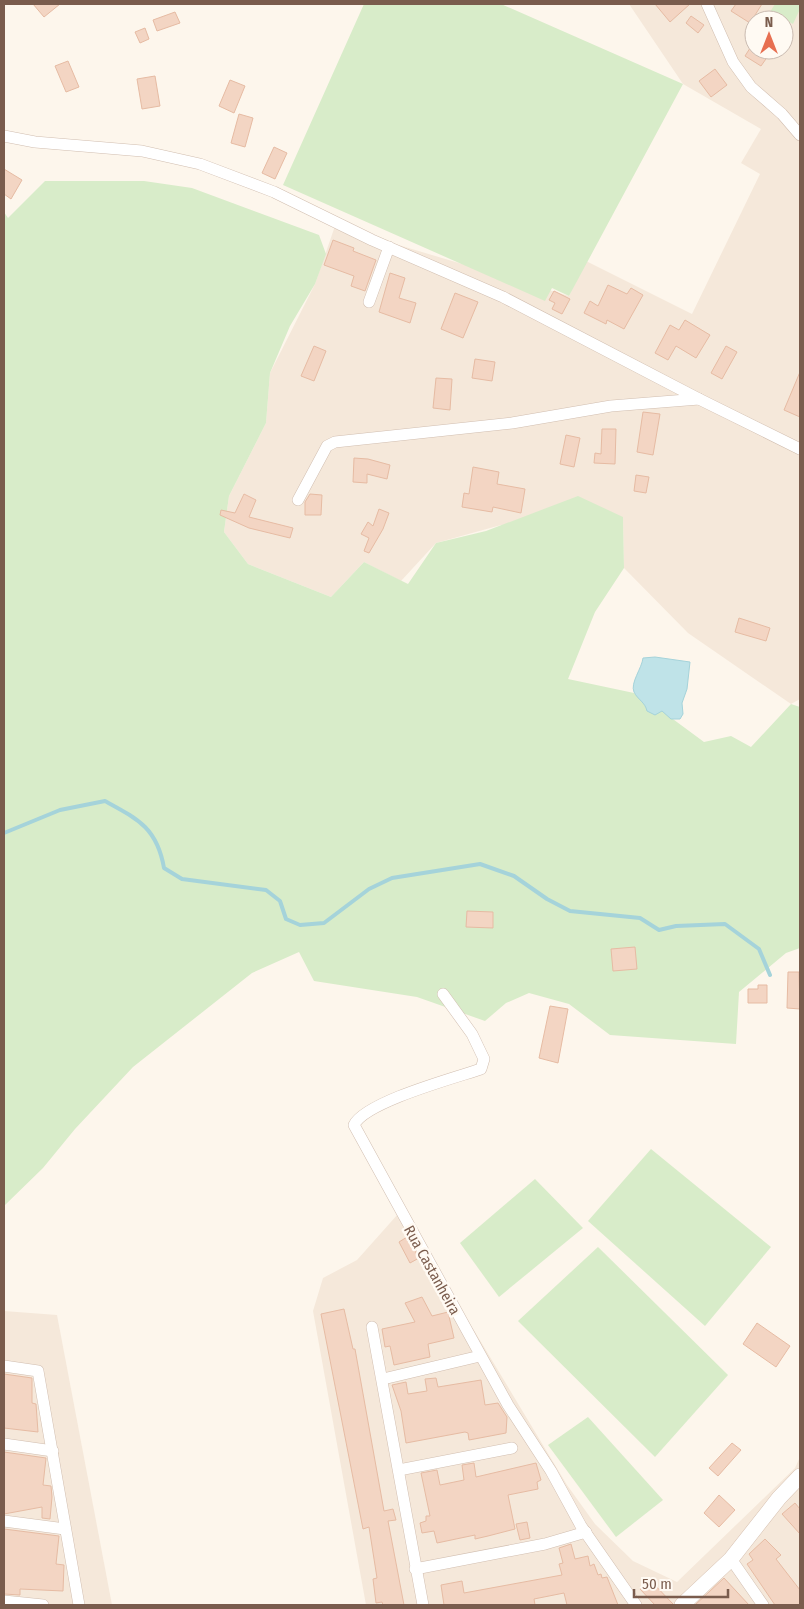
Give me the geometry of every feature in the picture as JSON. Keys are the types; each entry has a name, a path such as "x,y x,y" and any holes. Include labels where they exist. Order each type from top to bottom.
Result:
{"street":[{"path":"708,4 733,62 751,88 782,114 800,135"},
{"path":"4,136 35,142 142,151 200,164 274,192 389,247 503,297 699,399 800,449"},
{"path":"369,302 389,247"},
{"path":"298,500 327,446 335,442 512,423 611,406 699,399"},
{"name":"Rua Castanheira","path":"443,994 472,1034 484,1059 481,1069 382,1103 358,1117 354,1125 508,1405 551,1472 583,1529 636,1605"},
{"path":"372,1327 383,1379 414,1565 423,1605"},
{"path":"383,1379 480,1356"},
{"path":"4,1366 38,1371 79,1605"},
{"path":"4,1444 53,1451"},
{"path":"399,1470 512,1448"},
{"path":"682,1605 731,1559 779,1498 800,1476"},
{"path":"4,1521 65,1529"},
{"path":"414,1565 517,1545 583,1529"},
{"path":"731,1559 762,1605"},
{"path":"4,1600 43,1605"}],"shaded area":[{"path":"629,4 800,4 800,699 791,704 688,633 624,568 623,517 501,525 436,543 401,581 364,562 331,597 248,564 224,532 229,496 266,423 270,373 315,284 335,226 569,296 586,261 692,314 760,174 741,163 761,129 683,84"},
{"path":"398,1214 475,1332 567,1485 595,1524 633,1561 677,1582 795,1468 800,1457 800,1605 366,1605 313,1311 323,1278 357,1260"},
{"path":"4,1311 57,1315 112,1605 4,1605"}],"green space":[{"path":"364,4 501,4 683,84 569,296 552,288 545,301 283,185"},
{"path":"775,4 800,4 800,9 794,22 794,10 771,10"},
{"path":"45,181 144,181 192,188 319,235 326,254 315,284 290,326 270,373 266,423 229,496 224,532 248,564 331,597 364,562 408,584 436,543 486,531 578,496 623,517 624,568 595,612 568,679 634,693 645,703 662,711 704,742 731,736 751,747 791,704 800,707 800,948 786,953 739,992 736,1044 610,1035 569,1004 529,993 506,1003 485,1021 417,997 314,981 299,952 252,973 133,1067 75,1129 43,1168 4,1206 4,212 8,218"},
{"path":"651,1149 771,1247 705,1326 588,1221"},
{"path":"535,1179 583,1228 499,1297 460,1243"},
{"path":"598,1247 728,1375 655,1457 518,1321"},
{"path":"588,1417 663,1500 616,1537 548,1445"}],"water":[{"path":"655,657 690,662 687,689 682,703 683,714 680,719 671,719 662,711 655,715 647,711 645,705 634,692 635,680 643,658"}],"building":[{"path":"33,4 60,4 44,17"},
{"path":"655,4 690,4 670,22"},
{"path":"736,4 762,4 758,10 744,10 744,19 731,11"},
{"path":"175,12 180,23 157,31 153,20"},
{"path":"691,16 704,25 698,33 686,23"},
{"path":"145,28 149,39 140,43 135,32"},
{"path":"751,60 765,60 761,66"},
{"path":"68,61 79,87 66,92 55,66"},
{"path":"715,69 727,85 711,97 699,81"},
{"path":"155,76 160,106 142,109 137,79"},
{"path":"230,80 245,86 234,113 219,106"},
{"path":"239,114 253,118 245,147 231,143"},
{"path":"274,147 287,153 275,179 262,173"},
{"path":"4,169 22,180 11,199 4,194"},
{"path":"333,240 354,248 353,251 376,260 365,291 351,286 354,276 324,265"},
{"path":"390,273 405,278 399,298 416,303 410,323 379,312"},
{"path":"608,285 627,294 631,288 643,295 624,329 607,320 606,324 584,313 590,301 598,306"},
{"path":"554,291 570,299 562,314 552,309 555,303 549,300"},
{"path":"455,293 478,302 463,338 441,329"},
{"path":"685,320 710,335 696,358 676,346 668,360 655,353 670,325 679,330"},
{"path":"314,346 326,351 314,381 301,376"},
{"path":"726,346 737,352 722,379 711,373"},
{"path":"475,359 495,362 492,381 472,378"},
{"path":"800,372 800,417 784,410"},
{"path":"436,378 452,379 450,410 433,408"},
{"path":"643,412 660,414 653,455 637,452"},
{"path":"602,429 616,429 615,464 594,463 595,453 601,454"},
{"path":"566,435 580,438 574,467 560,464"},
{"path":"354,458 368,459 390,465 387,479 367,474 367,483 353,482"},
{"path":"473,467 499,472 497,484 525,489 521,513 493,507 492,512 462,507 464,493 469,494"},
{"path":"636,475 649,477 646,493 634,491"},
{"path":"244,494 256,500 249,517 293,528 290,538 249,528 220,515 221,510 235,513"},
{"path":"310,494 322,495 321,515 305,515 305,502"},
{"path":"379,509 389,513 383,529 369,553 364,551 369,538 361,534 368,522 373,526"},
{"path":"739,618 770,628 766,641 735,632"},
{"path":"467,911 493,912 493,928 466,927"},
{"path":"635,947 637,969 613,971 611,949"},
{"path":"788,972 799,972 800,1009 787,1008"},
{"path":"758,985 767,985 767,1003 748,1003 748,989 758,989"},
{"path":"550,1006 568,1009 558,1063 539,1058"},
{"path":"407,1237 419,1258 410,1263 399,1242"},
{"path":"422,1297 432,1316 448,1312 454,1338 428,1344 430,1357 394,1365 390,1346 385,1347 382,1329 415,1322 405,1303"},
{"path":"344,1309 353,1349 355,1349 384,1511 393,1509 396,1520 388,1521 404,1605 376,1603 373,1579 377,1578 369,1527 363,1529 321,1314"},
{"path":"757,1323 790,1346 776,1367 743,1344"},
{"path":"4,1374 32,1378 32,1403 36,1404 38,1432 4,1428"},
{"path":"436,1378 438,1387 481,1380 485,1405 498,1403 507,1417 506,1433 469,1440 468,1433 465,1432 406,1443 401,1411 392,1385 406,1382 408,1394 427,1391 425,1379"},
{"path":"732,1443 741,1450 718,1476 709,1468"},
{"path":"4,1452 46,1458 43,1485 51,1486 50,1519 42,1518 42,1507 4,1514"},
{"path":"474,1463 476,1477 536,1463 541,1480 537,1482 538,1489 508,1495 515,1529 475,1539 475,1535 437,1543 434,1531 422,1533 420,1523 426,1521 426,1516 430,1516 421,1473 437,1470 440,1485 464,1480 462,1465"},
{"path":"719,1495 735,1510 719,1527 704,1513"},
{"path":"795,1503 800,1509 800,1534 782,1514"},
{"path":"527,1522 530,1538 520,1540 516,1524"},
{"path":"4,1529 59,1536 56,1564 64,1565 63,1591 20,1589 20,1595 4,1594"},
{"path":"765,1539 781,1555 776,1559 800,1590 800,1605 775,1605 747,1564 753,1560 749,1554"},
{"path":"571,1544 575,1559 588,1556 590,1566 594,1564 598,1575 601,1574 602,1578 607,1577 618,1605 567,1605 564,1593 534,1599 535,1605 444,1605 441,1585 462,1581 464,1593 562,1575 559,1564 563,1563 559,1548"},
{"path":"724,1578 749,1605 695,1605"},
{"path":"650,1580 673,1605 655,1605 640,1589"}],"waterway":[{"path":"4,833 60,810 105,801 127,813 144,826 156,843 164,868 182,879 266,890 280,901 286,919 300,925 324,923 369,889 392,878 480,864 514,876 547,899 570,911 640,918 659,930 676,926 725,924 759,949 770,975"}]}
